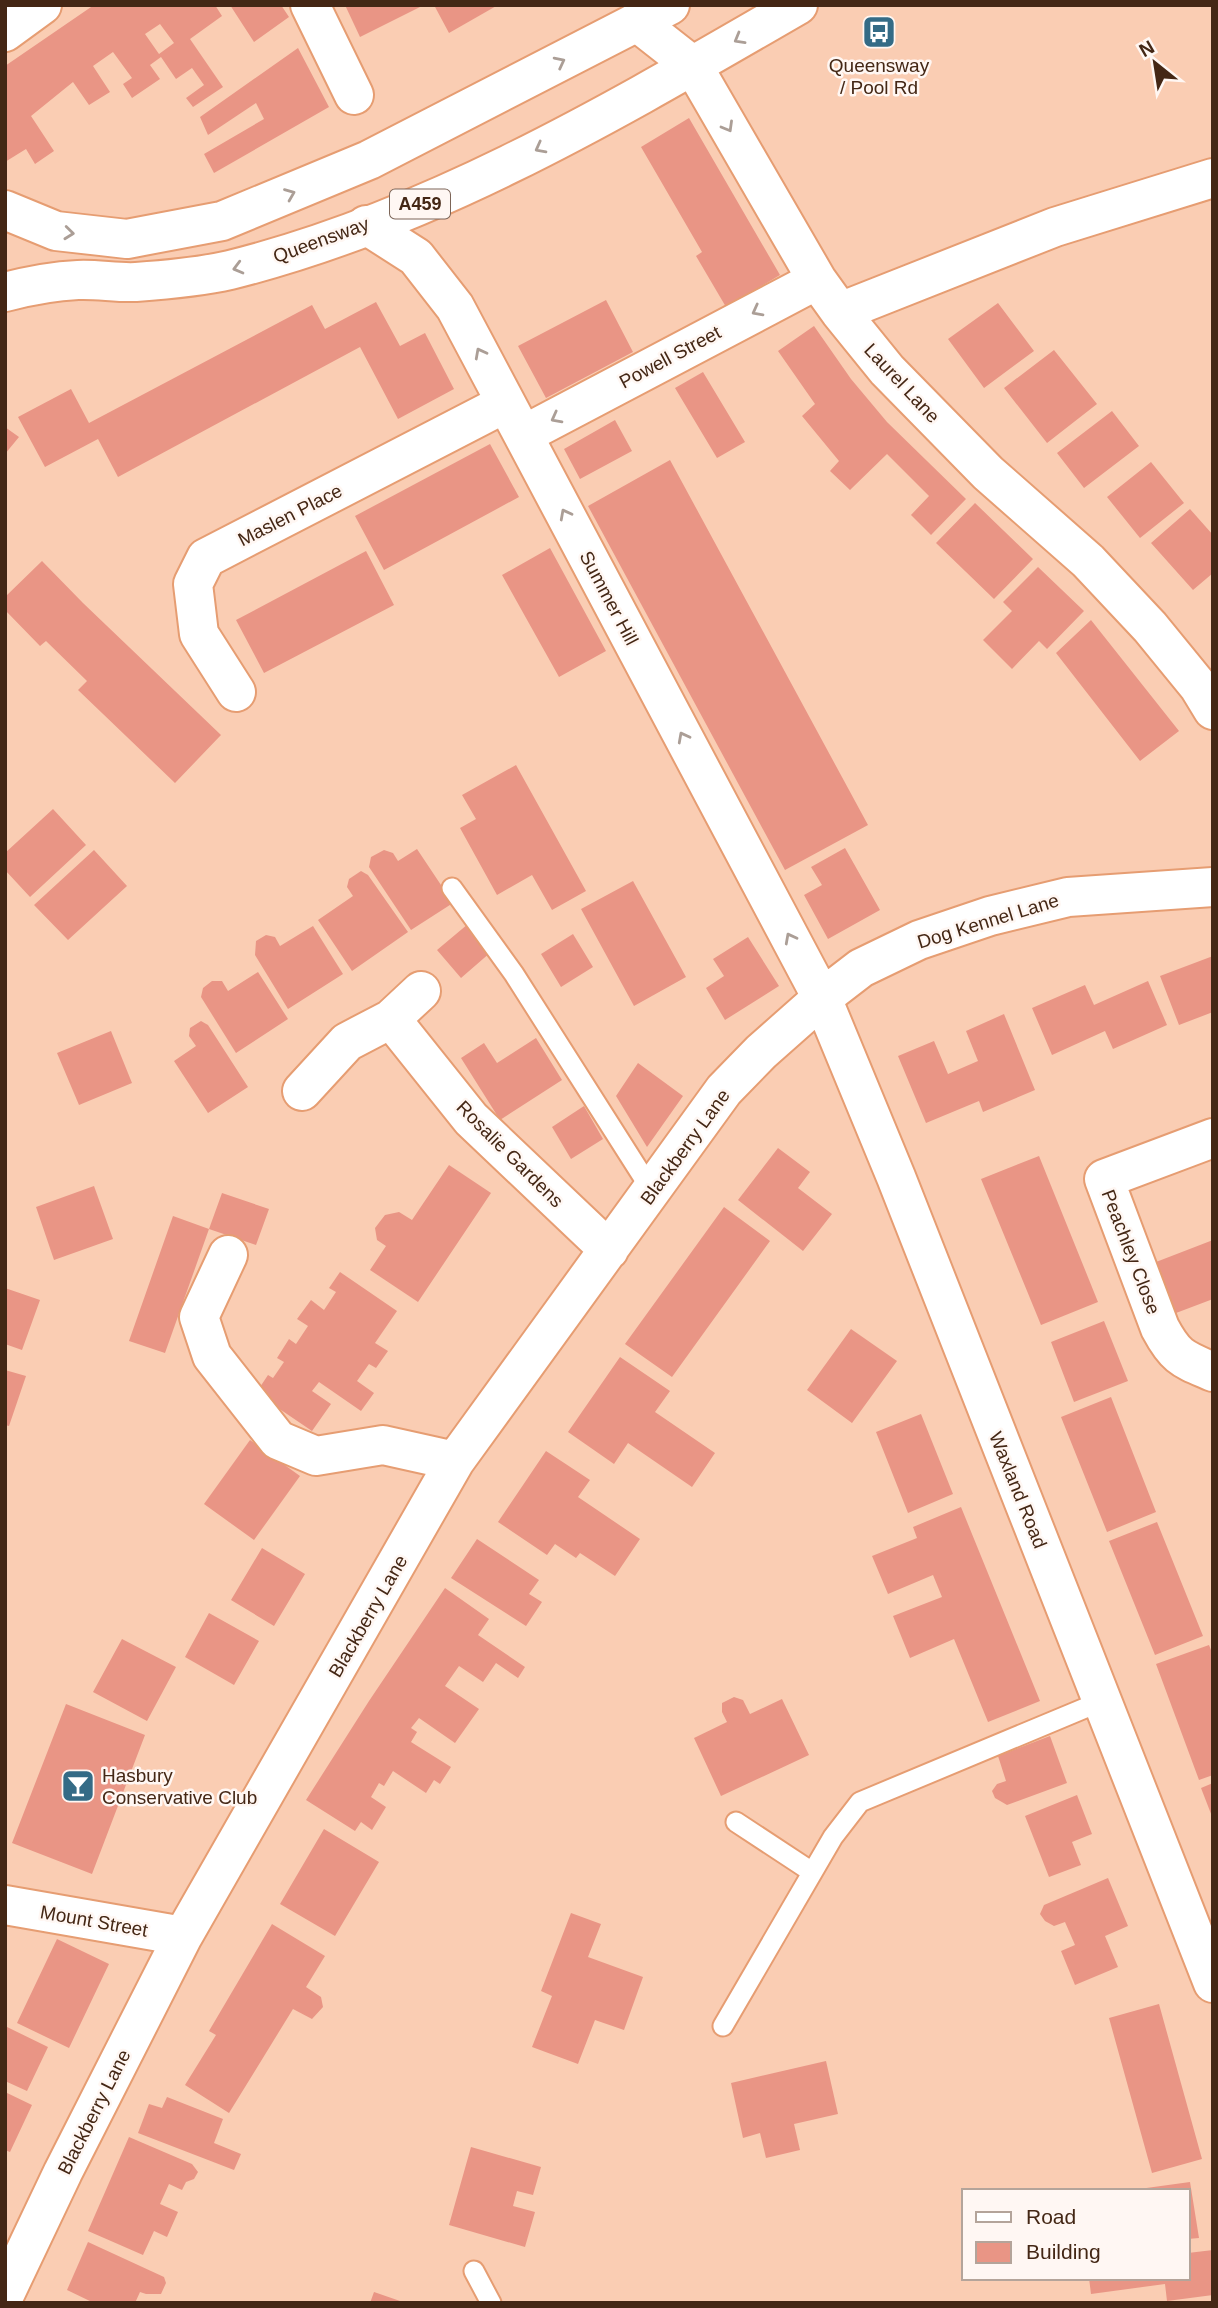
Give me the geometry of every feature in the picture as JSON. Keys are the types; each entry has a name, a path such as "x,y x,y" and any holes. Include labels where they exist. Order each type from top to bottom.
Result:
{"street":[{"path":"5,32 42,5"},
{"path":"310,5 354,94"},
{"name":"Queensway","path":"5,292 79,280 136,282 226,271 293,253 444,194 520,159 693,66 799,5"},
{"path":"5,211 56,231 127,239 222,221 369,160 653,14"},
{"name":"Laurel Lane","path":"653,14 693,66 817,280 840,312 887,370 979,464 1088,561 1150,627 1199,687 1213,710"},
{"path":"840,312 1055,228 1213,178"},
{"name":"Summer Hill","path":"366,225 416,257 455,307 821,998"},
{"name":"Powell Street","path":"514,419 817,280"},
{"name":"Maslen Place","path":"236,692 199,634 193,584 206,558 514,419"},
{"name":"Dog Kennel Lane","path":"821,998 861,968 919,940 990,916 1068,897 1213,887"},
{"path":"302,1091 347,1042 391,1019 421,991"},
{"name":"Blackberry Lane","path":"5,2294 63,2172 183,1936 455,1461 724,1090 761,1052 821,998"},
{"name":"Waxland Road","path":"821,998 896,1177 1213,1983"},
{"name":"Rosalie Gardens","path":"391,1019 471,1119 609,1250"},
{"name":"Peachley Close","path":"1213,1138 1104,1179 1169,1346 1179,1357 1213,1372"},
{"path":"228,1255 199,1317 212,1356 278,1440 316,1456 383,1445 455,1461"},
{"name":"Mount Street","path":"5,1905 183,1936"}],"lane":[{"path":"452,888 514,974 652,1191"},
{"path":"723,2026 833,1837 860,1802 1102,1701"},
{"path":"736,1822 812,1872"},
{"path":"474,2271 491,2303"}],"building":[{"path":"94,5 215,5 222,16 190,39 223,87 193,107 186,98 204,85 192,68 176,79 161,57 150,65 160,79 132,98 123,84 132,78 113,52 93,66 110,92 89,105 73,82 31,116 54,151 35,164 26,149 5,162 5,66","holes":["160,24 174,43 159,54 145,34"]},
{"path":"230,5 281,5 289,17 254,42"},
{"path":"345,5 424,5 360,37"},
{"path":"434,5 498,5 449,33"},
{"path":"298,48 329,107 214,173 204,154 264,119 256,103 208,135 200,117"},
{"path":"689,118 780,275 726,307 696,256 702,252 641,147"},
{"path":"606,300 633,352 546,398 518,346"},
{"path":"376,302 400,346 425,333 454,389 398,419 360,347 118,477 98,439 45,467 18,417 71,389 89,423 312,305 325,329"},
{"path":"998,303 1034,351 984,388 948,339"},
{"path":"814,326 851,379 887,422 966,499 931,535 911,515 929,496 887,454 850,490 830,471 839,461 802,416 815,404 778,351"},
{"path":"1054,350 1097,404 1047,443 1004,388"},
{"path":"703,372 745,442 717,458 675,388"},
{"path":"1112,411 1139,446 1084,488 1057,453"},
{"path":"615,420 632,451 580,479 564,449"},
{"path":"5,427 19,437 5,454"},
{"path":"490,444 519,497 384,570 355,516"},
{"path":"670,460 868,825 785,870 588,506"},
{"path":"1151,462 1184,503 1140,538 1107,497"},
{"path":"975,503 1033,559 994,599 936,543"},
{"path":"1190,509 1213,535 1213,573 1193,590 1151,543"},
{"path":"550,548 606,651 559,677 502,575"},
{"path":"366,551 394,605 264,673 236,620"},
{"path":"42,561 221,735 175,783 78,690 87,681 46,641 40,646 5,610 5,597"},
{"path":"1038,567 1084,611 1047,649 1039,641 1012,669 983,640 1012,611 1003,602"},
{"path":"1091,620 1179,731 1140,761 1056,653"},
{"path":"516,765 586,891 552,910 532,875 497,895 460,828 476,819 462,795"},
{"path":"53,809 86,845 30,897 5,870 5,853"},
{"path":"845,848 880,910 828,939 804,895 822,885 811,867"},
{"path":"417,849 453,903 411,930 369,867 371,857 384,850 393,853 398,861"},
{"path":"94,850 127,886 68,940 34,905"},
{"path":"361,871 368,875 408,932 352,971 318,920 353,896 347,887 349,879"},
{"path":"633,881 686,977 634,1006 581,909"},
{"path":"468,924 491,952 461,978 437,950"},
{"path":"313,926 343,974 288,1009 255,955 256,941 266,935 275,937 280,946"},
{"path":"573,934 593,967 561,987 541,954"},
{"path":"748,937 779,986 725,1020 706,988 724,976 713,959"},
{"path":"1213,956 1213,1012 1179,1025 1160,976"},
{"path":"258,972 288,1019 236,1053 201,997 203,988 212,981 222,981 228,991"},
{"path":"1148,981 1167,1025 1113,1049 1105,1031 1052,1055 1032,1008 1085,985 1094,1005"},
{"path":"1004,1014 1035,1090 983,1112 979,1101 926,1123 898,1056 934,1041 948,1074 978,1061 966,1031"},
{"path":"201,1021 208,1025 248,1087 208,1113 174,1061 196,1046 189,1036 190,1028"},
{"path":"111,1031 132,1083 79,1105 57,1053"},
{"path":"536,1038 562,1080 500,1120 461,1058 484,1043 497,1063"},
{"path":"638,1063 683,1096 647,1147 616,1096"},
{"path":"584,1106 603,1139 571,1159 552,1127"},
{"path":"778,1148 810,1172 798,1188 832,1214 803,1251 738,1200"},
{"path":"1039,1156 1098,1302 1041,1325 981,1179"},
{"path":"449,1165 491,1193 418,1302 370,1270 386,1246 377,1240 375,1228 385,1215 399,1212 412,1220"},
{"path":"94,1186 113,1239 54,1260 36,1207"},
{"path":"222,1193 269,1209 256,1245 209,1229"},
{"path":"724,1207 770,1241 672,1377 625,1344"},
{"path":"173,1216 209,1229 165,1353 129,1341"},
{"path":"1213,1240 1213,1299 1176,1313 1156,1262"},
{"path":"340,1272 397,1311 375,1343 388,1351 376,1368 369,1364 357,1381 374,1393 361,1411 319,1382 312,1391 331,1404 312,1431 256,1393 268,1375 273,1378 284,1362 277,1358 289,1339 296,1344 308,1326 297,1319 311,1300 324,1310 336,1292 329,1288"},
{"path":"5,1288 40,1300 22,1350 5,1344"},
{"path":"1104,1321 1128,1381 1074,1402 1051,1342"},
{"path":"851,1329 897,1361 852,1423 807,1390"},
{"path":"620,1357 670,1391 655,1412 715,1453 692,1487 628,1443 614,1464 568,1432"},
{"path":"5,1370 26,1376 9,1426 5,1425"},
{"path":"1111,1397 1156,1512 1107,1532 1061,1417"},
{"path":"921,1414 953,1494 908,1513 876,1432"},
{"path":"250,1440 300,1476 254,1540 204,1504"},
{"path":"546,1451 590,1480 578,1497 640,1539 615,1576 580,1553 576,1558 555,1544 547,1555 498,1522"},
{"path":"961,1507 1040,1701 988,1722 954,1639 910,1658 893,1616 942,1597 933,1575 888,1594 872,1556 917,1538 913,1527"},
{"path":"1157,1522 1203,1636 1155,1655 1109,1541"},
{"path":"477,1539 539,1580 529,1594 542,1602 526,1626 451,1578"},
{"path":"262,1548 305,1574 274,1626 231,1600"},
{"path":"445,1588 489,1619 478,1635 525,1667 518,1678 496,1663 483,1682 459,1666 445,1686 479,1709 455,1743 419,1718 411,1728 417,1732 411,1742 451,1767 440,1784 434,1780 426,1793 393,1771 384,1786 379,1783 371,1797 386,1807 372,1830 361,1822 355,1831 306,1800"},
{"path":"209,1613 259,1641 234,1685 185,1657"},
{"path":"122,1639 176,1667 147,1721 93,1692"},
{"path":"1209,1645 1213,1655 1213,1775 1199,1780 1156,1664"},
{"path":"734,1697 743,1700 750,1714 782,1699 809,1755 721,1796 694,1738 727,1722 722,1712 722,1703"},
{"path":"66,1704 145,1735 92,1874 12,1843"},
{"path":"1050,1736 1067,1783 1007,1805 995,1798 992,1791 997,1784 1006,1781 998,1756"},
{"path":"1213,1783 1213,1819 1201,1788"},
{"path":"1077,1795 1092,1834 1072,1842 1081,1865 1049,1877 1025,1816"},
{"path":"324,1829 379,1862 335,1936 280,1904"},
{"path":"1108,1878 1128,1926 1105,1936 1118,1967 1075,1985 1061,1951 1075,1945 1065,1922 1054,1926 1040,1914 1044,1905"},
{"path":"571,1913 601,1924 588,1957 643,1977 624,2030 595,2020 578,2064 532,2047 552,1996 541,1991"},
{"path":"272,1924 325,1956 306,1987 321,1997 323,2007 312,2019 293,2009 229,2113 185,2085 216,2035 209,2031"},
{"path":"57,1939 109,1964 69,2048 17,2023"},
{"path":"1159,2004 1202,2159 1152,2173 1109,2018"},
{"path":"5,2026 48,2047 27,2091 5,2081"},
{"path":"826,2061 838,2114 794,2124 800,2150 766,2158 760,2133 743,2138 731,2083"},
{"path":"5,2092 32,2105 10,2152 5,2150"},
{"path":"167,2097 223,2119 214,2143 241,2154 234,2170 138,2133 149,2104 162,2108"},
{"path":"129,2137 192,2164 198,2172 194,2179 186,2182 182,2190 169,2184 160,2204 178,2212 167,2237 154,2231 143,2255 88,2231"},
{"path":"471,2147 541,2167 533,2195 517,2191 513,2206 535,2212 525,2247 449,2225"},
{"path":"1190,2182 1199,2238 1190,2239 1190,2189 1139,2189"},
{"path":"88,2242 164,2277 166,2283 161,2294 140,2292 135,2303 94,2303 67,2290"},
{"path":"1213,2250 1213,2295 1167,2301 1165,2284 1091,2294 1089,2280 1190,2280 1190,2253"},
{"path":"374,2292 403,2302 403,2303 370,2303"}],"place":[{"name":"Queensway / Pool Rd","path":"879,32"},
{"name":"Hasbury Conservative Club","path":"78,1786"}]}
